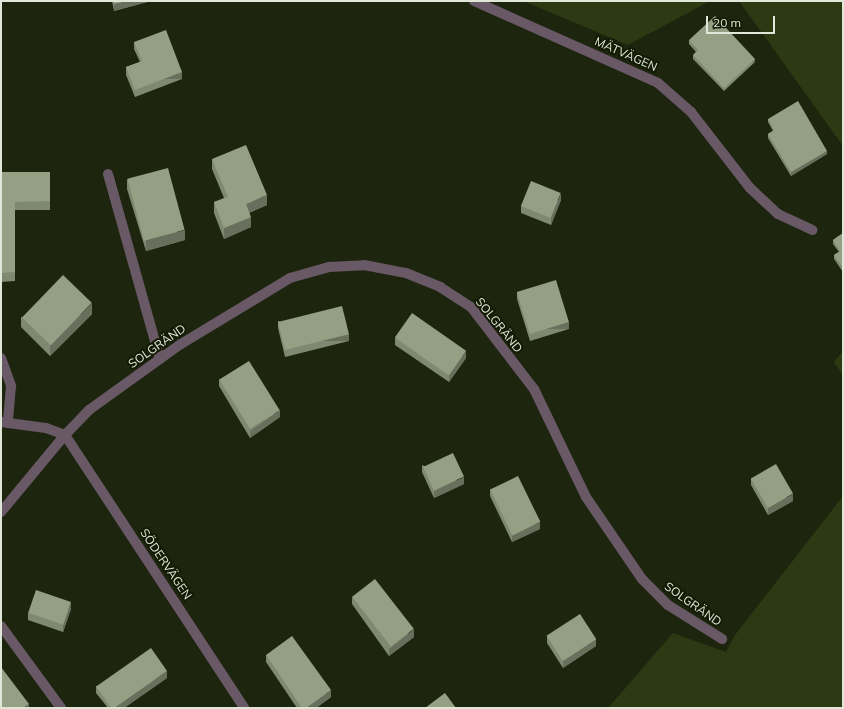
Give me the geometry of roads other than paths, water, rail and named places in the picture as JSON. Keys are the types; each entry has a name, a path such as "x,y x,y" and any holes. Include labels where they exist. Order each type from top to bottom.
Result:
{"street":[{"name":"MÄTVÄGEN","path":"474,1 658,83 691,112 750,188 778,214 812,230"},
{"path":"108,174 160,359"},
{"name":"SOLGRÄND","path":"65,435 89,410 160,359 256,296 290,278 329,267 364,265 406,273 440,287 471,307 534,389 586,496 642,579 668,605 722,639"},
{"path":"1,358 11,386 4,422 65,435 1,512"},
{"name":"SÖDERVÄGEN","path":"65,435 244,708"},
{"path":"1,626 61,708"}]}
